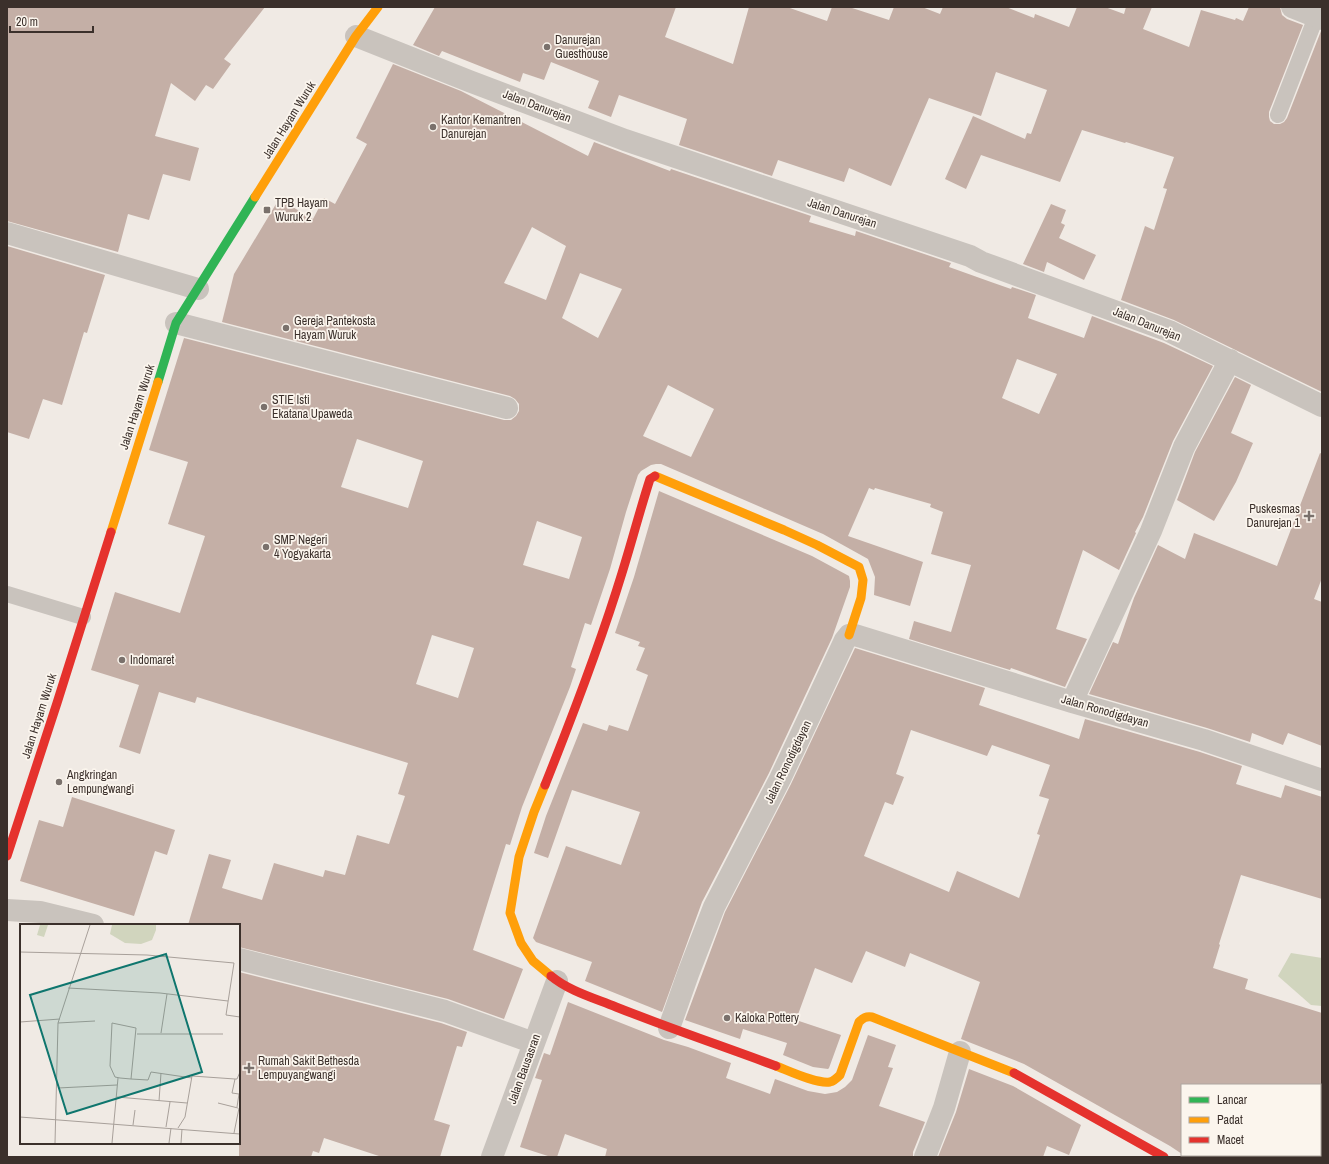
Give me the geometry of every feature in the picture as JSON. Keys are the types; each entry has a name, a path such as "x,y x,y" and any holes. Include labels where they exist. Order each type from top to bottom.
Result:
{"street":[{"name":"Jalan Hayam Wuruk","path":"7,856 176,323 356,36 378,7"},
{"path":"1292,7 1319,18"},
{"name":"Jalan Danurejan","path":"356,36 469,81 625,140 970,256 981,262 1169,331 1322,406"},
{"path":"7,233 198,289"},
{"path":"176,323 507,408"},
{"path":"1072,702 1151,531 1184,447 1230,360"},
{"path":"850,635 860,598 863,580 859,567 784,530 656,476 650,479 622,573 582,691 534,812 519,856 510,913 521,943 533,961 557,982 669,1028 692,1035 810,1079 829,1082 836,1081 840,1075 859,1022 866,1016 872,1017 1018,1075 1164,1157"},
{"name":"Jalan Ronodigdayan","path":"669,1028 714,907 780,780 814,710 845,640 850,635 855,635 1072,702 1204,740 1322,780"},
{"path":"7,910 40,912 89,924"},
{"path":"240,960 445,1011 534,1042"},
{"name":"Jalan Bausasran","path":"496,1156 534,1042 557,982"},
{"path":"925,1157 944,1108 958,1051"}],"lane":[{"path":"1278,115 1319,18"},
{"path":"7,594 84,617"}],"green space":[{"path":"1291,953 1322,958 1322,1006 1311,1005 1278,976"}],"building":[{"path":"7,7 265,7 224,59 231,64 213,89 206,85 195,101 171,83 155,136 199,148 190,181 163,174 149,220 128,214 118,252 7,221"},
{"path":"435,7 676,7 665,37 733,64 749,7 787,7 827,21 832,7 849,7 889,20 894,7 922,7 940,14 943,7 1006,7 1034,18 1035,14 1069,27 1077,7 1105,7 1124,14 1126,7 1152,7 1143,29 1189,47 1201,10 1243,21 1249,7 1280,7 1282,15 1287,19 1303,25 1269,112 1270,121 1274,124 1280,124 1287,118 1322,31 1322,392 1174,320 1121,300 1145,226 1154,230 1167,189 1163,188 1174,157 1082,130 1060,182 981,155 966,189 945,179 973,116 1025,139 1027,133 1031,134 1047,90 996,72 981,116 929,98 891,186 849,168 844,182 778,160 772,176 679,145 687,119 619,95 611,117 588,108 599,81 551,62 544,80 523,73 520,82 442,51 439,56 413,45"},
{"path":"393,64 461,91 588,156 594,142 670,171 671,169 811,216 809,222 855,236 856,231 951,263 949,267 991,282 1036,295 1028,318 1084,338 1092,316 1164,343 1213,366 1173,441 1143,517 1119,570 1083,550 1056,629 1087,639 1065,687 1011,668 1010,670 909,639 914,621 951,632 971,565 931,554 943,512 930,507 931,504 875,488 874,490 869,488 848,536 923,562 910,606 874,595 875,577 868,559 823,534 661,464 651,465 641,471 638,475 610,569 591,625 585,623 571,667 576,669 570,687 522,807 510,845 506,844 473,950 523,969 504,1019 448,999 240,947 240,924 188,924 209,854 231,860 222,888 262,900 274,863 323,877 325,870 345,875 357,835 389,844 405,796 398,794 408,763 197,697 195,703 159,692 140,754 119,747 139,685 91,670 115,592 180,613 205,536 168,524 188,462 149,450 184,338 504,420 511,420 519,411 519,404 510,396 222,322 234,274 279,199 313,219 324,198 335,204 367,144 356,138","holes":["532,227 566,246 546,300 504,283","580,273 622,289 598,338 562,318","1017,359 1057,374 1039,414 1002,398","668,385 714,409 691,457 643,436","357,439 423,461 408,508 341,487","537,521 582,537 569,579 523,565","432,635 474,648 458,698 416,684"]},
{"path":"1051,204 1066,210 1061,223 1065,225 1059,238 1096,255 1084,280 1047,262 1044,272 1023,264"},
{"path":"7,246 105,275 87,333 84,332 62,405 43,399 29,439 7,432"},
{"path":"1235,377 1251,385 1231,433 1253,443 1236,482 1214,521 1177,500 1195,452"},
{"path":"1320,453 1322,454 1322,578 1314,599 1322,602 1322,746 1288,733 1283,745 1252,733 1250,742 1089,694 1113,642 1118,644 1134,598 1158,545 1185,559 1194,533 1277,566"},
{"path":"659,491 812,556 849,576 850,581 850,587 832,638 769,773 702,902 662,1012 585,981 592,962 536,942 533,938 566,846 621,865 640,812 572,790 548,858 534,853 546,816 583,723 607,731 609,725 628,731 648,675 636,670 645,648 638,646 640,642 615,633 634,577"},
{"path":"855,648 985,688 979,705 1079,739 1085,719 1200,752 1242,766 1236,784 1281,798 1285,785 1322,797 1322,899 1241,875 1213,968 1248,979 1245,989 1322,1013 1322,1085 1181,1084 1181,1153 1024,1064 961,1039 980,982 910,953 905,967 866,951 852,983 815,968 796,1020 841,1035 829,1068 813,1067 783,1055 787,1043 743,1029 740,1039 685,1020 725,912 791,784","holes":["911,730 987,756 992,745 1050,765 1039,796 1049,799 1037,834 1040,835 1019,898 957,871 949,892 864,856 885,802 893,805 904,777 896,774"]},
{"path":"72,797 175,830 167,855 155,851 134,916 20,881 39,820 63,827"},
{"path":"240,972 441,1023 467,1032 462,1047 457,1046 434,1120 450,1125 440,1157 382,1157 324,1138 319,1153 313,1151 311,1157 239,1157"},
{"path":"568,1002 664,1040 731,1063 726,1078 770,1094 775,1079 808,1091 825,1094 837,1092 852,1080 868,1035 896,1045 888,1067 893,1068 879,1106 925,1122 913,1152 913,1157 605,1157 607,1149 565,1134 557,1157 551,1157 520,1147 542,1080 535,1078 544,1053 550,1055"},
{"path":"969,1069 1013,1086 1081,1125 1069,1155 1047,1146 1043,1157 938,1157 956,1112"}],"traffic: fast":[{"path":"158,382 176,323 255,197"}],"traffic: slow":[{"path":"255,197 356,36 378,7"},
{"path":"111,532 158,382"},
{"path":"655,476 784,530 859,567 863,580 861,598 849,635"},
{"path":"545,785 519,857 510,913 521,943 533,961 551,976"},
{"path":"776,1066 817,1081 833,1081 840,1075 859,1022 862,1019 872,1017 1014,1073"}],"traffic: jam":[{"path":"545,785 605,627 650,479 655,476"},
{"path":"7,856 111,532"},
{"path":"551,976 566,986 591,997 776,1066"},
{"path":"1014,1073 1164,1157"}],"place":[{"name":"Danurejan Guesthouse","path":"547,47"},
{"name":"Kantor Kemantren Danurejan","path":"433,127"},
{"name":"TPB Hayam Wuruk 2","path":"267,210"},
{"name":"Gereja Pantekosta Hayam Wuruk","path":"286,328"},
{"name":"STIE Isti Ekatana Upaweda","path":"264,407"},
{"name":"Puskesmas Danurejan 1","path":"1309,516"},
{"name":"SMP Negeri 4 Yogyakarta","path":"266,547"},
{"name":"Indomaret","path":"122,660"},
{"name":"Angkringan Lempungwangi","path":"59,782"},
{"name":"Kaloka Pottery","path":"727,1018"},
{"name":"Rumah Sakit Bethesda Lempuyangwangi","path":"249,1068"}]}
